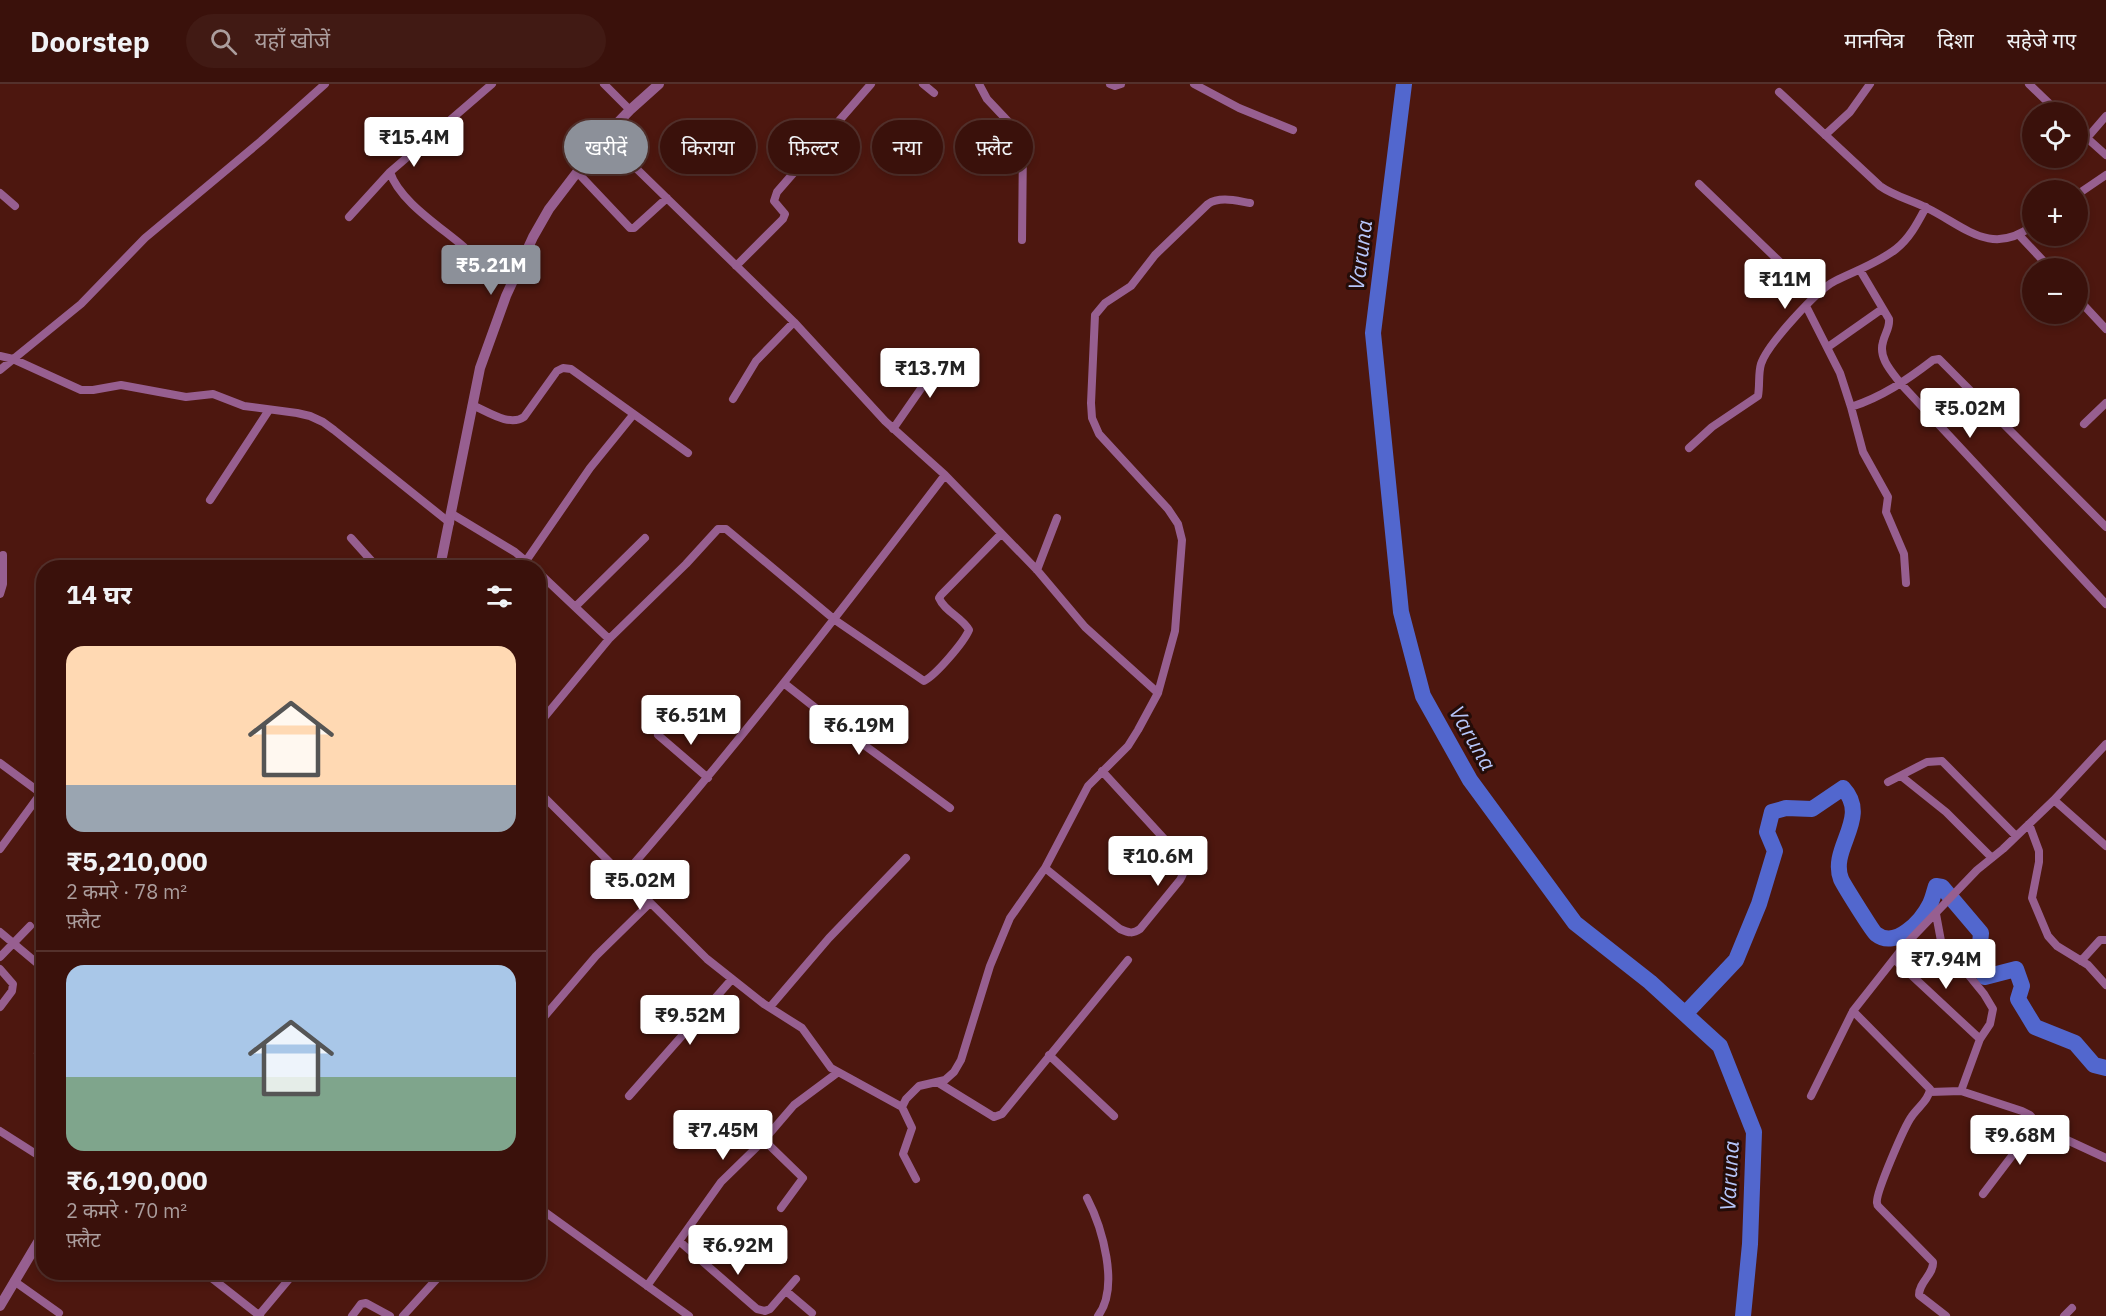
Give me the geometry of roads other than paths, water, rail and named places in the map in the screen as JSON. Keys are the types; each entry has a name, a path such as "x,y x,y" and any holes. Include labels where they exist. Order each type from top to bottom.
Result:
{"street":[{"path":"1,370 81,304 145,238 325,84"},
{"path":"349,217 390,172 492,84"},
{"path":"604,84 630,110"},
{"path":"620,120 659,84"},
{"path":"736,266 783,219 785,214 774,201 777,192 871,84"},
{"path":"923,84 934,93"},
{"path":"979,84 987,99 1019,133 1023,142 1022,240"},
{"path":"1110,84 1121,84"},
{"path":"1194,84 1239,108 1293,130"},
{"path":"1826,135 1850,112 1870,84"},
{"path":"2029,84 2048,102"},
{"path":"1779,92 1880,186 1895,195 1926,207 1975,236 1985,239 2009,238 2022,233"},
{"path":"2088,137 2106,116"},
{"path":"2088,139 2106,155"},
{"path":"390,172 397,186 421,211 466,249 474,259 496,269 516,274"},
{"path":"442,560 486,346 540,223 576,174"},
{"path":"579,174 630,228 634,228 667,198"},
{"path":"642,174 794,322 894,429 945,475 1036,570 1085,627 1158,693"},
{"path":"2088,187 2106,175"},
{"path":"1699,184 1782,264 1818,293"},
{"path":"0,193 15,206"},
{"path":"902,1107 906,1098 919,1086 937,1082 949,1076 961,1060 1003,932 1010,918 1045,868 1088,786 1128,746 1158,693 1175,631 1182,540 1178,524 1168,509 1099,434 1095,426 1091,404 1095,315 1105,303 1131,286 1155,255 1208,204 1214,200 1250,203"},
{"path":"1689,448 1712,427 1755,400 1758,396 1763,359 1782,333 1818,293 1896,249 1910,234 1926,207"},
{"path":"2019,235 2041,258"},
{"path":"1860,270 1889,319 1882,343 1882,352 1888,368 2106,604"},
{"path":"1806,306 1840,373 1863,452 1888,497 1886,512 1904,554 1906,583"},
{"path":"1828,347 1882,309"},
{"path":"2088,309 2106,329"},
{"path":"733,399 756,361 794,322"},
{"path":"894,429 945,354"},
{"path":"0,356 81,390 121,385 186,397 209,394 244,406 297,413 323,422 451,518 524,560"},
{"path":"1851,407 1867,402 1901,384 1933,360 1939,359 2106,527"},
{"path":"472,405 511,421 518,421 524,417 557,371 563,368 571,369 688,453"},
{"path":"2084,424 2106,403"},
{"path":"210,500 269,410"},
{"path":"527,560 590,468 633,415"},
{"path":"624,875 785,684 945,475"},
{"path":"1036,570 1058,518"},
{"path":"546,715 609,639 686,564 714,532 722,528 737,537 834,620 920,680 928,679 965,638 969,630 964,622 943,606 939,598 1001,534"},
{"path":"351,538 371,560"},
{"path":"575,607 645,538"},
{"path":"0,594 3,584 3,555"},
{"path":"546,580 609,639"},
{"path":"785,684 950,808"},
{"path":"658,735 708,778"},
{"path":"1811,1096 1853,1011 1905,945 1977,870 2054,800 2106,744"},
{"path":"1888,782 1927,762 1942,761 2016,836"},
{"path":"0,763 36,790"},
{"path":"1045,868 1127,933 1134,933 1140,929 1180,880 1185,864 1179,855 1102,771"},
{"path":"1900,776 1946,812 1992,858"},
{"path":"546,799 707,959 770,1007 802,1028 825,1062 837,1073 902,1107 912,1128 903,1154 916,1179"},
{"path":"2054,800 2106,846"},
{"path":"0,849 36,802"},
{"path":"2029,824 2039,851 2033,903 2052,942 2081,961 2106,985"},
{"path":"770,1007 829,938 906,858"},
{"path":"546,1015 596,956 650,903"},
{"path":"1936,914 1941,941 1992,1004 1993,1009 1990,1024 1980,1039 1961,1091"},
{"path":"0,957 30,926"},
{"path":"0,932 36,962"},
{"path":"2081,961 2100,940 2106,940"},
{"path":"1894,959 1980,1039"},
{"path":"937,1082 994,1117 998,1117 1128,960"},
{"path":"0,969 13,984 12,991 0,1007"},
{"path":"629,1096 732,979"},
{"path":"1853,1011 1927,1085 1930,1092"},
{"path":"1049,1055 1114,1116"},
{"path":"647,1286 721,1182 765,1140 794,1105 837,1073"},
{"path":"1930,1092 1961,1091 2022,1110 2046,1131 2086,1147 2106,1158"},
{"path":"1930,1092 1906,1125 1884,1178 1877,1202 1879,1207 1933,1262 1933,1268 1918,1292 1921,1297 1946,1316"},
{"path":"1983,1194 2037,1123"},
{"path":"0,1131 36,1154"},
{"path":"765,1140 803,1178 781,1208"},
{"path":"1087,1198 1108,1254 1106,1298 1098,1316"},
{"path":"546,1213 689,1316"},
{"path":"679,1241 757,1309 765,1311 770,1309 796,1279"},
{"path":"0,1306 36,1245"},
{"path":"214,1280 260,1315 288,1280"},
{"path":"403,1316 436,1280"},
{"path":"14,1281 59,1313"},
{"path":"786,1292 812,1313"},
{"path":"352,1316 361,1304 366,1303 390,1316"},
{"path":"2064,1316 2072,1308"}],"waterway":[{"name":"Varuna","path":"1404,84 1373,333 1401,612 1423,696 1470,780 1575,923 1650,982 1720,1046 1754,1132 1750,1244 1743,1316"},
{"path":"1685,1014 1736,960 1759,904 1775,851 1767,832 1772,812 1786,808 1812,809 1843,788 1850,799 1853,811 1852,822 1840,856 1841,879 1876,934 1884,938 1892,938 1908,931 1926,911 1936,886 1942,887 1981,933 1980,944 1973,958 1985,977 2016,969 2022,986 2018,999 2035,1027 2075,1043 2094,1065 2106,1068"}]}
